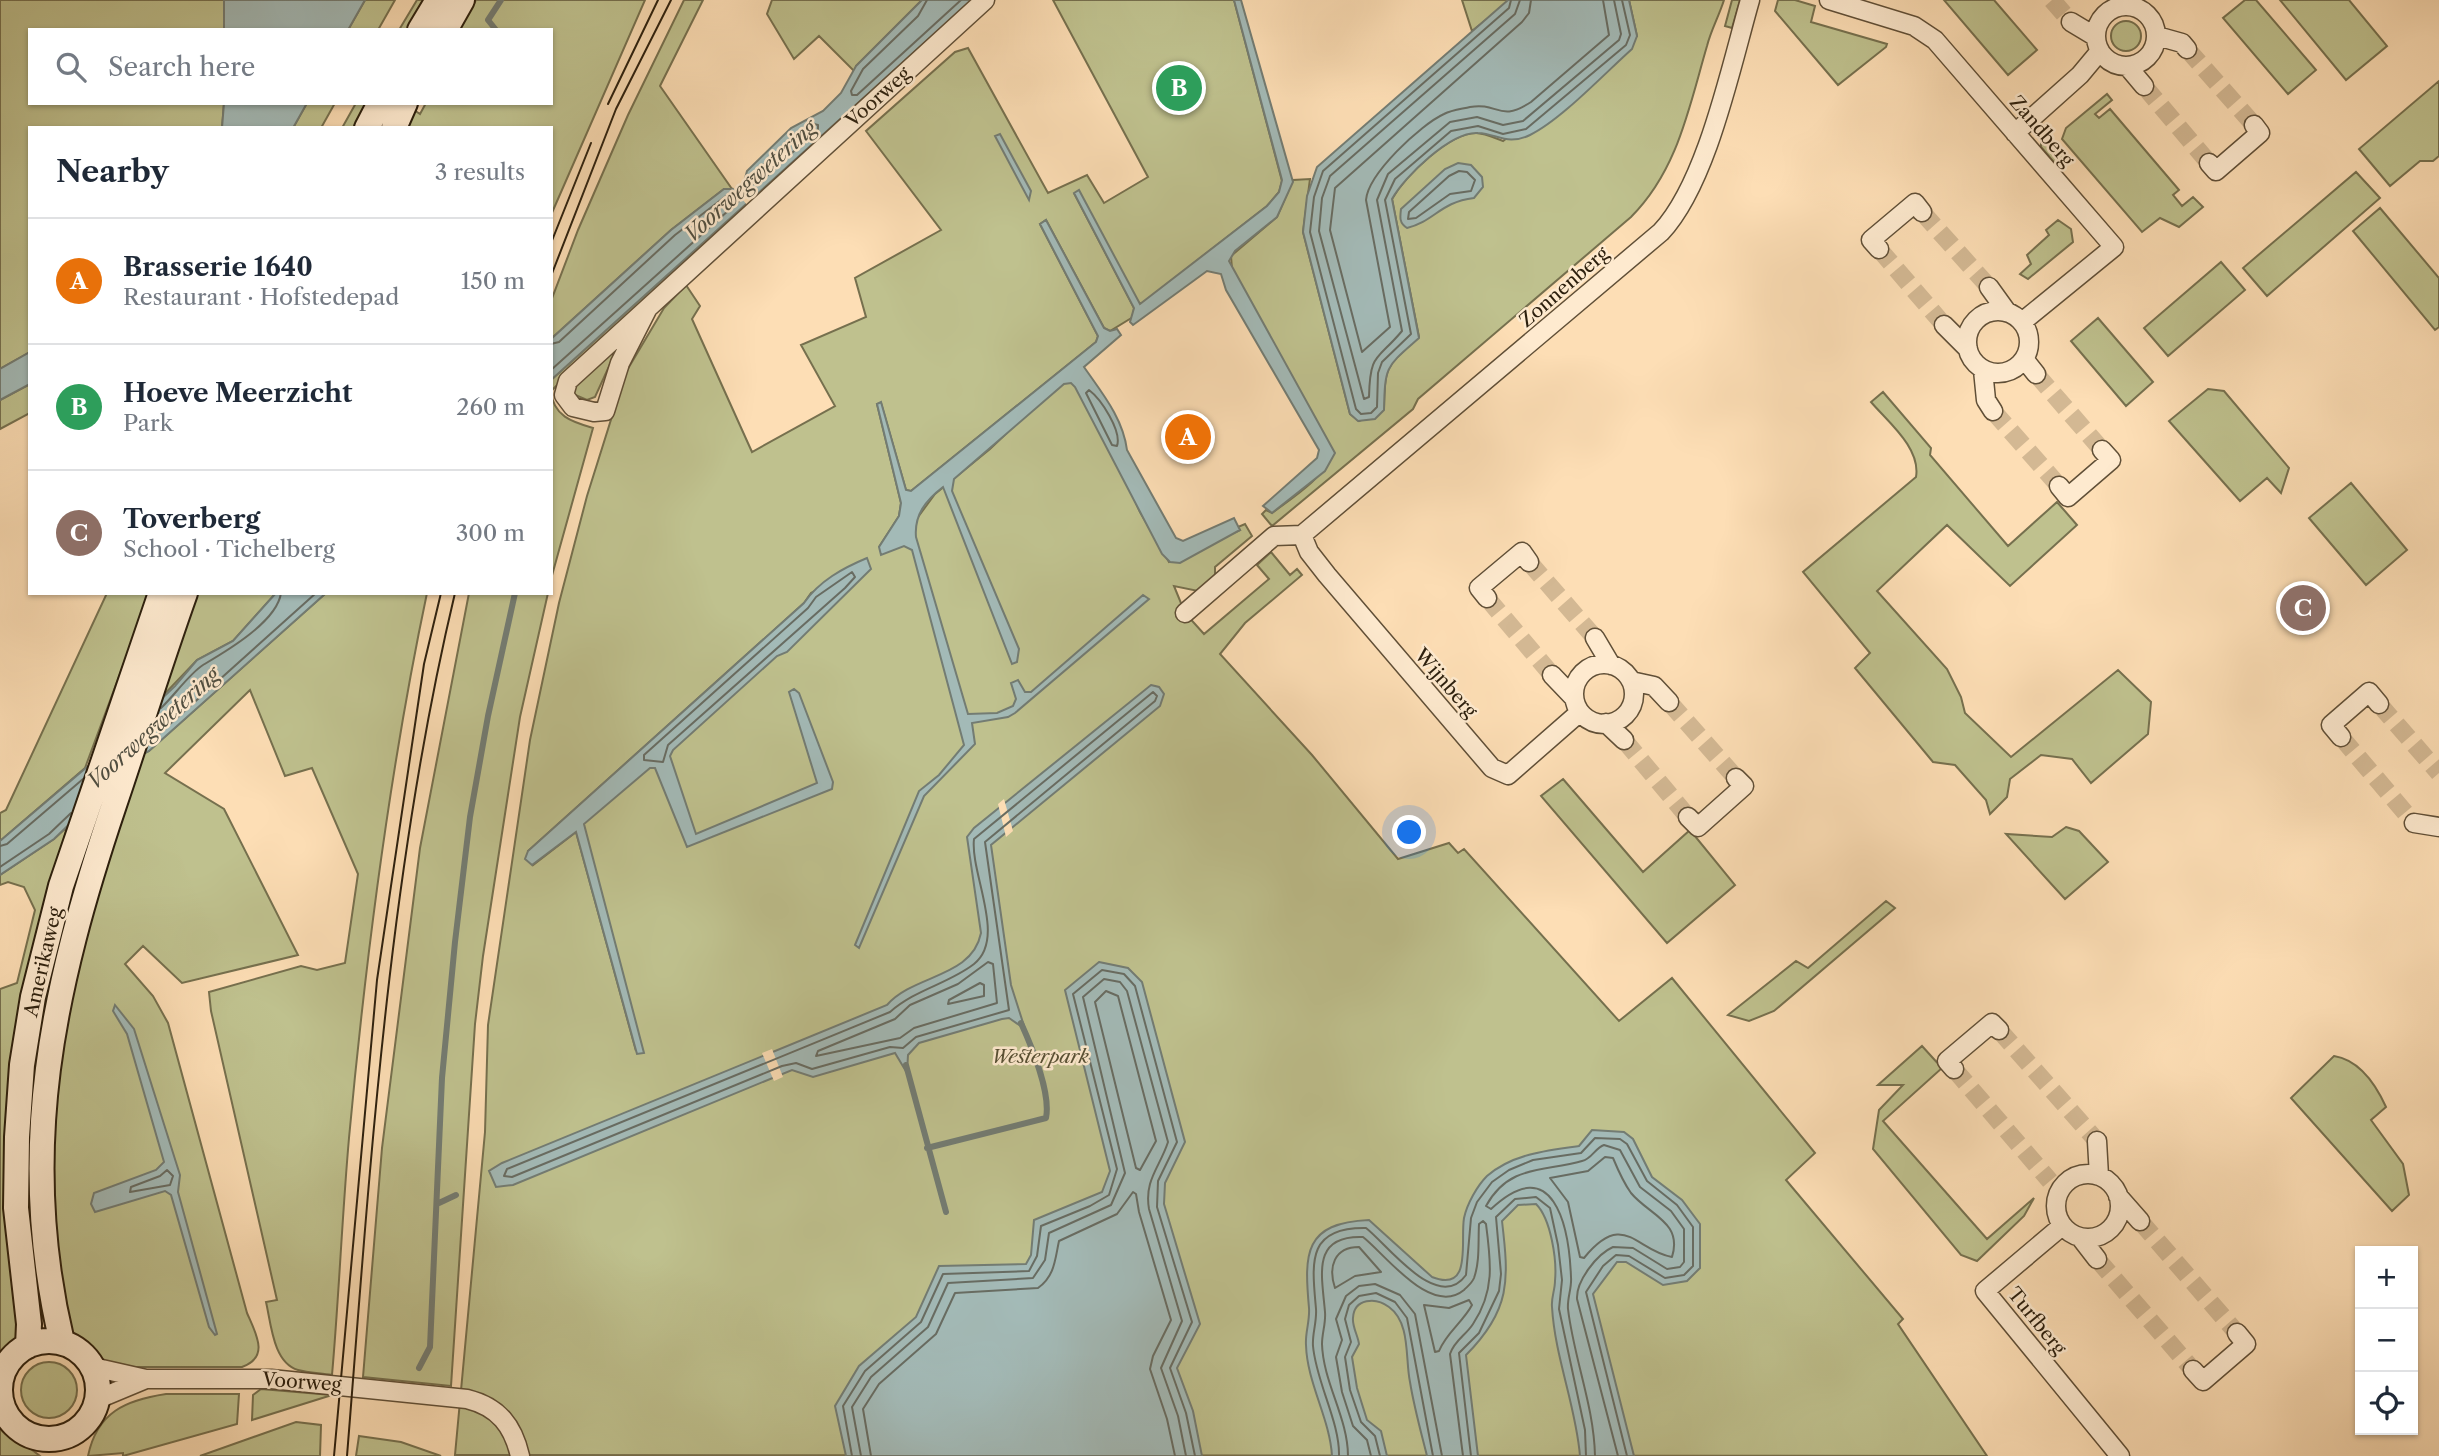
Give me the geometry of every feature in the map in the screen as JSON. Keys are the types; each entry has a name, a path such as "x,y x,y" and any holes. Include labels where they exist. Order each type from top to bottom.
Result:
{"main road":[{"path":"421,28 438,0"},
{"path":"446,28 462,0"},
{"path":"368,126 379,105"},
{"path":"395,126 404,105"},
{"name":"Amerikaweg","path":"27,1346 29,1324 16,1208 22,1065 45,940 108,743 160,595"},
{"name":"Amerikaweg","path":"61,1342 51,1298 42,1229 41,1145 48,1053 72,935 184,595"},
{"path":"44,1341 61,1342 80,1351 93,1367 98,1399 74,1445 51,1439 45,1447 7,1416 1,1401 2,1372 13,1356 27,1346 44,1341"}],"street":[{"name":"Voorweg","path":"648,308 620,363 605,411 594,412 573,407 564,395 564,388 648,308 985,0"},
{"name":"Zonnenberg","path":"1303,535 1545,331 1679,213 1701,164 1750,0"},
{"name":"Zandberg","path":"1829,0 1914,26 1935,40 2114,247 2015,317 1996,310 1977,319 1967,338 1968,349"},
{"path":"2015,133 2080,75 2098,44 2101,19 2122,3 2143,10 2151,17 2157,36 2156,45 2146,60 2128,67 2112,63 2098,44 2071,22"},
{"path":"2157,36 2182,43 2187,49"},
{"path":"2128,67 2144,86"},
{"path":"2209,163 2216,171 2260,133 2254,125"},
{"path":"1879,249 1871,240 1915,202 1922,212"},
{"path":"1983,370 2001,373 2018,366 2024,359 2030,340 2015,317 1989,287"},
{"path":"1944,325 1968,349 1983,370 1986,400 1993,411"},
{"path":"2024,359 2036,374"},
{"path":"2059,486 2068,497 2111,460 2102,450"},
{"path":"1185,613 1274,536 1303,535"},
{"name":"Wijnberg","path":"1303,535 1309,552 1327,575 1492,768 1508,775 1577,705 1574,688 1584,672 1601,664 1611,665"},
{"path":"1487,598 1479,588 1522,552 1530,562"},
{"path":"1552,675 1596,723 1606,723 1624,716 1633,699 1631,681 1619,668 1611,665 1595,638"},
{"path":"1631,681 1654,685 1669,702"},
{"path":"2341,737 2330,726 2369,692 2379,704"},
{"path":"1606,723 1624,740"},
{"path":"1689,817 1698,827 1744,786 1736,778"},
{"path":"2414,823 2439,827"},
{"path":"1954,1069 1947,1061 1992,1023 1999,1030"},
{"path":"2097,1141 2099,1176"},
{"path":"2097,1259 2080,1237 2062,1226 2056,1210 2054,1187 2072,1178 2090,1174 2099,1176 2108,1181 2140,1222"},
{"path":"2080,1237 2090,1238 2108,1231 2119,1216 2119,1196"},
{"name":"Turfberg","path":"2062,1226 1985,1291 2120,1456"},
{"path":"2193,1370 2203,1381 2246,1344 2237,1333"},
{"name":"Voorweg","path":"93,1367 146,1379 271,1379 457,1397 480,1402 504,1419 514,1431 520,1456"},
{"name":"Voorweg","path":"98,1399 146,1379"}],"green space":[{"path":"0,0 225,0 225,28 28,28 28,105 224,105 222,126 28,126 28,353 0,369"},
{"path":"365,0 395,0 379,28 349,28"},
{"path":"417,0 429,0 413,28 400,28"},
{"path":"476,0 645,0 553,210 553,126 406,126 414,110 420,114 425,105 553,105 553,28 460,28"},
{"path":"684,0 703,0 660,86 732,189 724,189 671,230 553,337 553,296 578,230 628,115"},
{"path":"772,0 922,0 856,66 855,72 819,36 794,59 767,14"},
{"name":"Westerpark","path":"1053,0 1234,0 1282,181 1279,192 1267,206 1140,305 1074,193 1134,308 1133,317 1110,331 1104,328 1046,220 1040,224 1098,336 1096,342 911,491 906,490 881,403 877,404 901,503 899,516 879,547 918,517 935,494 990,449 1075,368 1140,512 1169,562 1240,530 1238,527 1245,524 1252,536 1215,567 1215,576 1198,591 1174,586 1185,613 1204,634 1269,579 1257,565 1271,552 1290,575 1297,569 1302,575 1245,623 1220,654 1312,755 1398,859 1449,843 1458,853 1464,849 1619,1021 1672,978 1815,1153 1786,1180 1903,1319 1898,1324 1987,1456 455,1455 485,1132 488,1025 530,740 559,603 587,496 626,372 664,308 686,285 700,306 692,319 752,452 835,406 801,345 866,317 855,278 941,230 866,131 955,52 968,48 1048,193 1087,175 1104,203 1148,177","holes":["868,561 577,820 636,1051 576,832 533,865 528,851 804,603 811,593"]},
{"path":"1462,0 1511,0 1472,31"},
{"path":"1629,0 1724,0 1680,137 1647,199 1631,217 1418,399 1413,409 1272,526 1262,514 1266,510 1272,513 1307,486 1329,463 1334,453 1232,269 1231,256 1277,217 1293,180 1310,179 1303,232 1350,414 1359,421 1384,409 1385,383 1390,367 1419,337 1392,199 1417,168 1453,140 1476,133 1503,141 1637,36"},
{"path":"1732,0 1740,0 1732,28 1725,26"},
{"path":"1778,0 1795,0 1815,6 1811,22 1887,44 1886,47 1838,85 1775,11"},
{"path":"1944,0 1994,0 2037,50 2008,75"},
{"path":"2245,0 2256,0 2316,70 2288,94 2223,18"},
{"path":"2280,0 2349,0 2387,46 2346,80"},
{"path":"2126,21 2137,25 2141,36 2137,47 2126,51 2115,47 2111,36 2115,25"},
{"path":"2439,81 2439,156 2433,161 2420,161 2390,186 2359,149"},
{"path":"2107,94 2112,100 2095,114 2099,118 2110,109 2179,190 2173,195 2182,206 2193,197 2203,207 2179,227 2160,218 2142,232 2062,139 2066,128"},
{"path":"306,105 334,105 322,126 294,126"},
{"path":"355,105 368,105 357,126 343,126"},
{"path":"2041,142 2058,146 2069,158 2058,167 2041,147"},
{"path":"2356,172 2380,198 2267,296 2243,268"},
{"path":"743,206 744,210 553,389 553,378"},
{"path":"2380,208 2439,278 2439,327 2435,330 2353,231"},
{"path":"2058,220 2071,229 2073,242 2028,279 2020,274 2031,264 2027,255 2049,235 2046,230"},
{"path":"2221,262 2245,290 2168,356 2144,328"},
{"path":"2098,318 2153,382 2126,406 2071,341"},
{"path":"614,347 617,349 595,397 587,400 573,394 574,382"},
{"path":"28,385 28,414 0,429 0,400"},
{"path":"2208,389 2224,391 2289,468 2281,493 2267,478 2240,501 2169,421"},
{"path":"1883,392 1931,448 1930,455 2008,546 2057,502 2077,525 2010,586 1947,525 1877,591 1947,669 1961,697 1965,713 2011,757 2118,670 2151,702 2148,734 2091,783 2072,759 2041,755 2010,779 2007,797 1990,814 1986,800 1955,765 1933,762 1855,668 1870,653 1803,572 1916,477 1913,456 1902,436 1871,402"},
{"path":"553,400 565,417 593,428 553,572"},
{"path":"2351,483 2407,550 2366,585 2309,518"},
{"path":"106,595 149,595 85,768 0,841 0,813 6,810"},
{"path":"192,595 274,595 233,641 197,660 156,703"},
{"path":"324,595 427,595 401,728 371,933 349,1138 332,1375 302,1371 290,1366 283,1359 274,1341 266,1302 277,1300 211,1011 209,992 301,966 317,970 345,963 358,874 312,768 285,776 250,690 165,773 224,809 298,955 182,983 143,946 125,964 153,996 168,1023 247,1313 257,1337 258,1351 251,1363 242,1367 117,1367 100,1360 66,1326 48,1172 64,998 141,755 149,751"},
{"path":"469,595 548,595 520,717 483,956 475,1024 451,1386 363,1377 382,1148 420,848"},
{"path":"1563,779 1643,872 1690,830 1735,885 1667,943 1541,796"},
{"path":"67,827 26,982 22,1325 16,1341 0,1360 0,989 17,983 35,910 24,887 8,882 0,885 0,875 54,839"},
{"path":"2066,827 2079,831 2108,862 2065,899 2006,834 2052,837"},
{"path":"1886,901 1895,908 1774,1011 1749,1021 1728,1015 1796,961 1808,968"},
{"path":"1922,1046 1942,1068 1883,1121 1987,1239 2034,1198 2024,1216 1977,1261 1961,1255 1873,1149 1879,1110 1903,1085 1878,1085"},
{"path":"2334,1056 2359,1068 2377,1090 2386,1107 2371,1120 2403,1164 2409,1195 2392,1211 2291,1098"},
{"path":"49,1362 60,1364 69,1370 75,1379 75,1401 69,1410 60,1416 49,1418 38,1416 29,1410 23,1401 21,1390 23,1379 29,1370 38,1364"},
{"path":"261,1389 332,1395 252,1420 253,1395"},
{"path":"166,1394 239,1394 237,1424 123,1456 123,1453 88,1456 98,1429 115,1411 138,1400"},
{"path":"0,1420 9,1432 40,1456 0,1456"},
{"path":"296,1422 321,1425 320,1456 200,1456"},
{"path":"359,1436 401,1442 441,1456 356,1456"}],"water":[{"path":"224,0 365,0 349,28 224,28"},
{"name":"Voorwegwetering","path":"922,0 972,0 553,378 553,337 671,230 724,189 732,189 744,182 747,171 791,128 823,111 841,93 856,66"},
{"path":"1234,0 1241,0 1293,182 1277,217 1235,251 1229,261 1335,453 1325,471 1272,513 1263,506 1317,458 1319,450 1226,290 1221,274 1207,271 1133,325 1130,322 1134,308 1074,193 1079,190 1140,304 1267,206 1279,192 1282,180"},
{"path":"1508,0 1629,0 1637,36 1632,49 1569,108 1542,128 1515,139 1478,133 1455,139 1429,157 1398,190 1392,199 1419,338 1390,368 1385,384 1384,410 1375,419 1358,421 1350,414 1303,232 1307,196 1317,167"},
{"path":"224,105 306,105 294,126 222,126"},
{"path":"1000,134 1031,191 1029,200 995,136"},
{"path":"1458,163 1471,165 1482,177 1483,187 1474,198 1453,203 1417,225 1407,228 1404,226 1401,209 1445,169"},
{"path":"1046,220 1104,328 1110,331 1117,329 1121,335 1084,367 1116,417 1127,450 1176,538 1183,541 1234,518 1240,530 1180,563 1170,562 1162,554 1075,387 1071,383 1064,384 954,479 952,491 1019,649 1017,662 1012,664 943,487 931,497 919,515 916,537 968,714 997,713 1013,706 1016,699 1011,683 1018,680 1025,692 1031,692 1143,595 1149,599 1015,713 1008,717 972,723 975,744 924,796 859,948 855,945 919,791 939,775 964,745 912,550 904,546 881,555 879,547 899,516 901,503 877,404 881,402 906,490 911,491 1096,342 1098,336 1040,224"},
{"path":"28,353 28,385 0,400 0,369"},
{"path":"867,558 871,569 787,652 777,656 673,750 670,756 696,834 817,783 789,692 794,689 799,693 833,782 832,789 687,847 655,768 650,768 584,824 644,1053 637,1054 576,832 532,865 525,859 528,851 804,603 817,588 840,571"},
{"name":"Voorwegwetering","path":"274,595 324,595 149,751 141,755 54,839 0,875 0,841 114,744 175,686 197,660 233,641"},
{"path":"1151,685 1159,687 1164,694 1160,706 991,845 1011,985 1025,1029 1009,1018 919,1043 908,1055 907,1073 895,1053 813,1077 792,1070 513,1185 496,1187 489,1171 502,1163 887,1005 898,995 966,959 975,948 981,933 967,837 974,828"},
{"path":"1099,962 1128,968 1142,982 1185,1142 1165,1183 1164,1204 1200,1324 1177,1368 1193,1411 1202,1456 846,1456 835,1406 859,1366 916,1317 939,1266 1026,1264 1031,1255 1034,1220 1102,1192 1110,1171 1065,990"},
{"path":"115,1005 134,1029 180,1175 178,1192 217,1334 215,1335 209,1327 171,1195 165,1191 95,1212 91,1204 94,1193 156,1170 164,1162 127,1034 113,1011"},
{"path":"1592,1130 1624,1132 1633,1139 1652,1177 1682,1200 1700,1224 1700,1268 1687,1281 1663,1285 1626,1262 1617,1262 1593,1294 1634,1456 1580,1456 1554,1326 1554,1251 1546,1219 1536,1204 1518,1205 1502,1221 1506,1260 1504,1293 1492,1323 1466,1355 1478,1456 1427,1456 1412,1391 1401,1322 1384,1304 1366,1301 1354,1311 1353,1324 1359,1344 1352,1357 1357,1388 1367,1420 1381,1431 1387,1456 1332,1456 1327,1428 1310,1373 1306,1345 1309,1313 1307,1271 1313,1244 1320,1235 1332,1227 1348,1222 1369,1220 1432,1277 1445,1280 1454,1278 1462,1262 1465,1213 1476,1190 1487,1176 1519,1158 1543,1151 1579,1146"}],"pier":[{"path":"742,178 757,196 747,205 731,185"},
{"path":"1004,799 1013,831 1006,837 998,804"},
{"path":"772,1049 783,1077 774,1081 762,1053"}],"waterway":[{"path":"494,28 488,20 501,0"},
{"path":"419,1368 430,1347 442,1078 470,817 488,716 515,595"},
{"path":"927,1148 1046,1118 1043,1083 1021,1023"},
{"path":"906,1065 946,1212"},
{"path":"439,1203 456,1195"}],"tunnel":[{"path":"2052,0 2071,22"},
{"path":"2187,49 2254,125"},
{"path":"2144,86 2209,163"},
{"path":"1922,212 1989,287"},
{"path":"1879,249 1944,325"},
{"path":"2036,374 2102,450"},
{"path":"1993,411 2059,486"},
{"path":"1529,562 1595,638"},
{"path":"1487,598 1552,675"},
{"path":"1669,702 1736,778"},
{"path":"2379,704 2439,773"},
{"path":"2341,737 2414,823"},
{"path":"1624,740 1688,817"},
{"path":"1999,1030 2097,1141"},
{"path":"1954,1069 2050,1181"},
{"path":"2140,1221 2237,1333"},
{"path":"2097,1259 2193,1370"}],"tram line":[{"path":"608,104 658,0"},
{"path":"553,271 616,109 671,0"},
{"path":"553,238 591,143"},
{"path":"334,1456 377,980 424,664 441,595"},
{"path":"347,1456 384,1022 397,914 432,699 455,595"}],"place":[{"name":"Hoeve Meerzicht","path":"1179,88"},
{"name":"Brasserie 1640","path":"1188,437"},
{"name":"Toverberg","path":"2303,608"}]}
